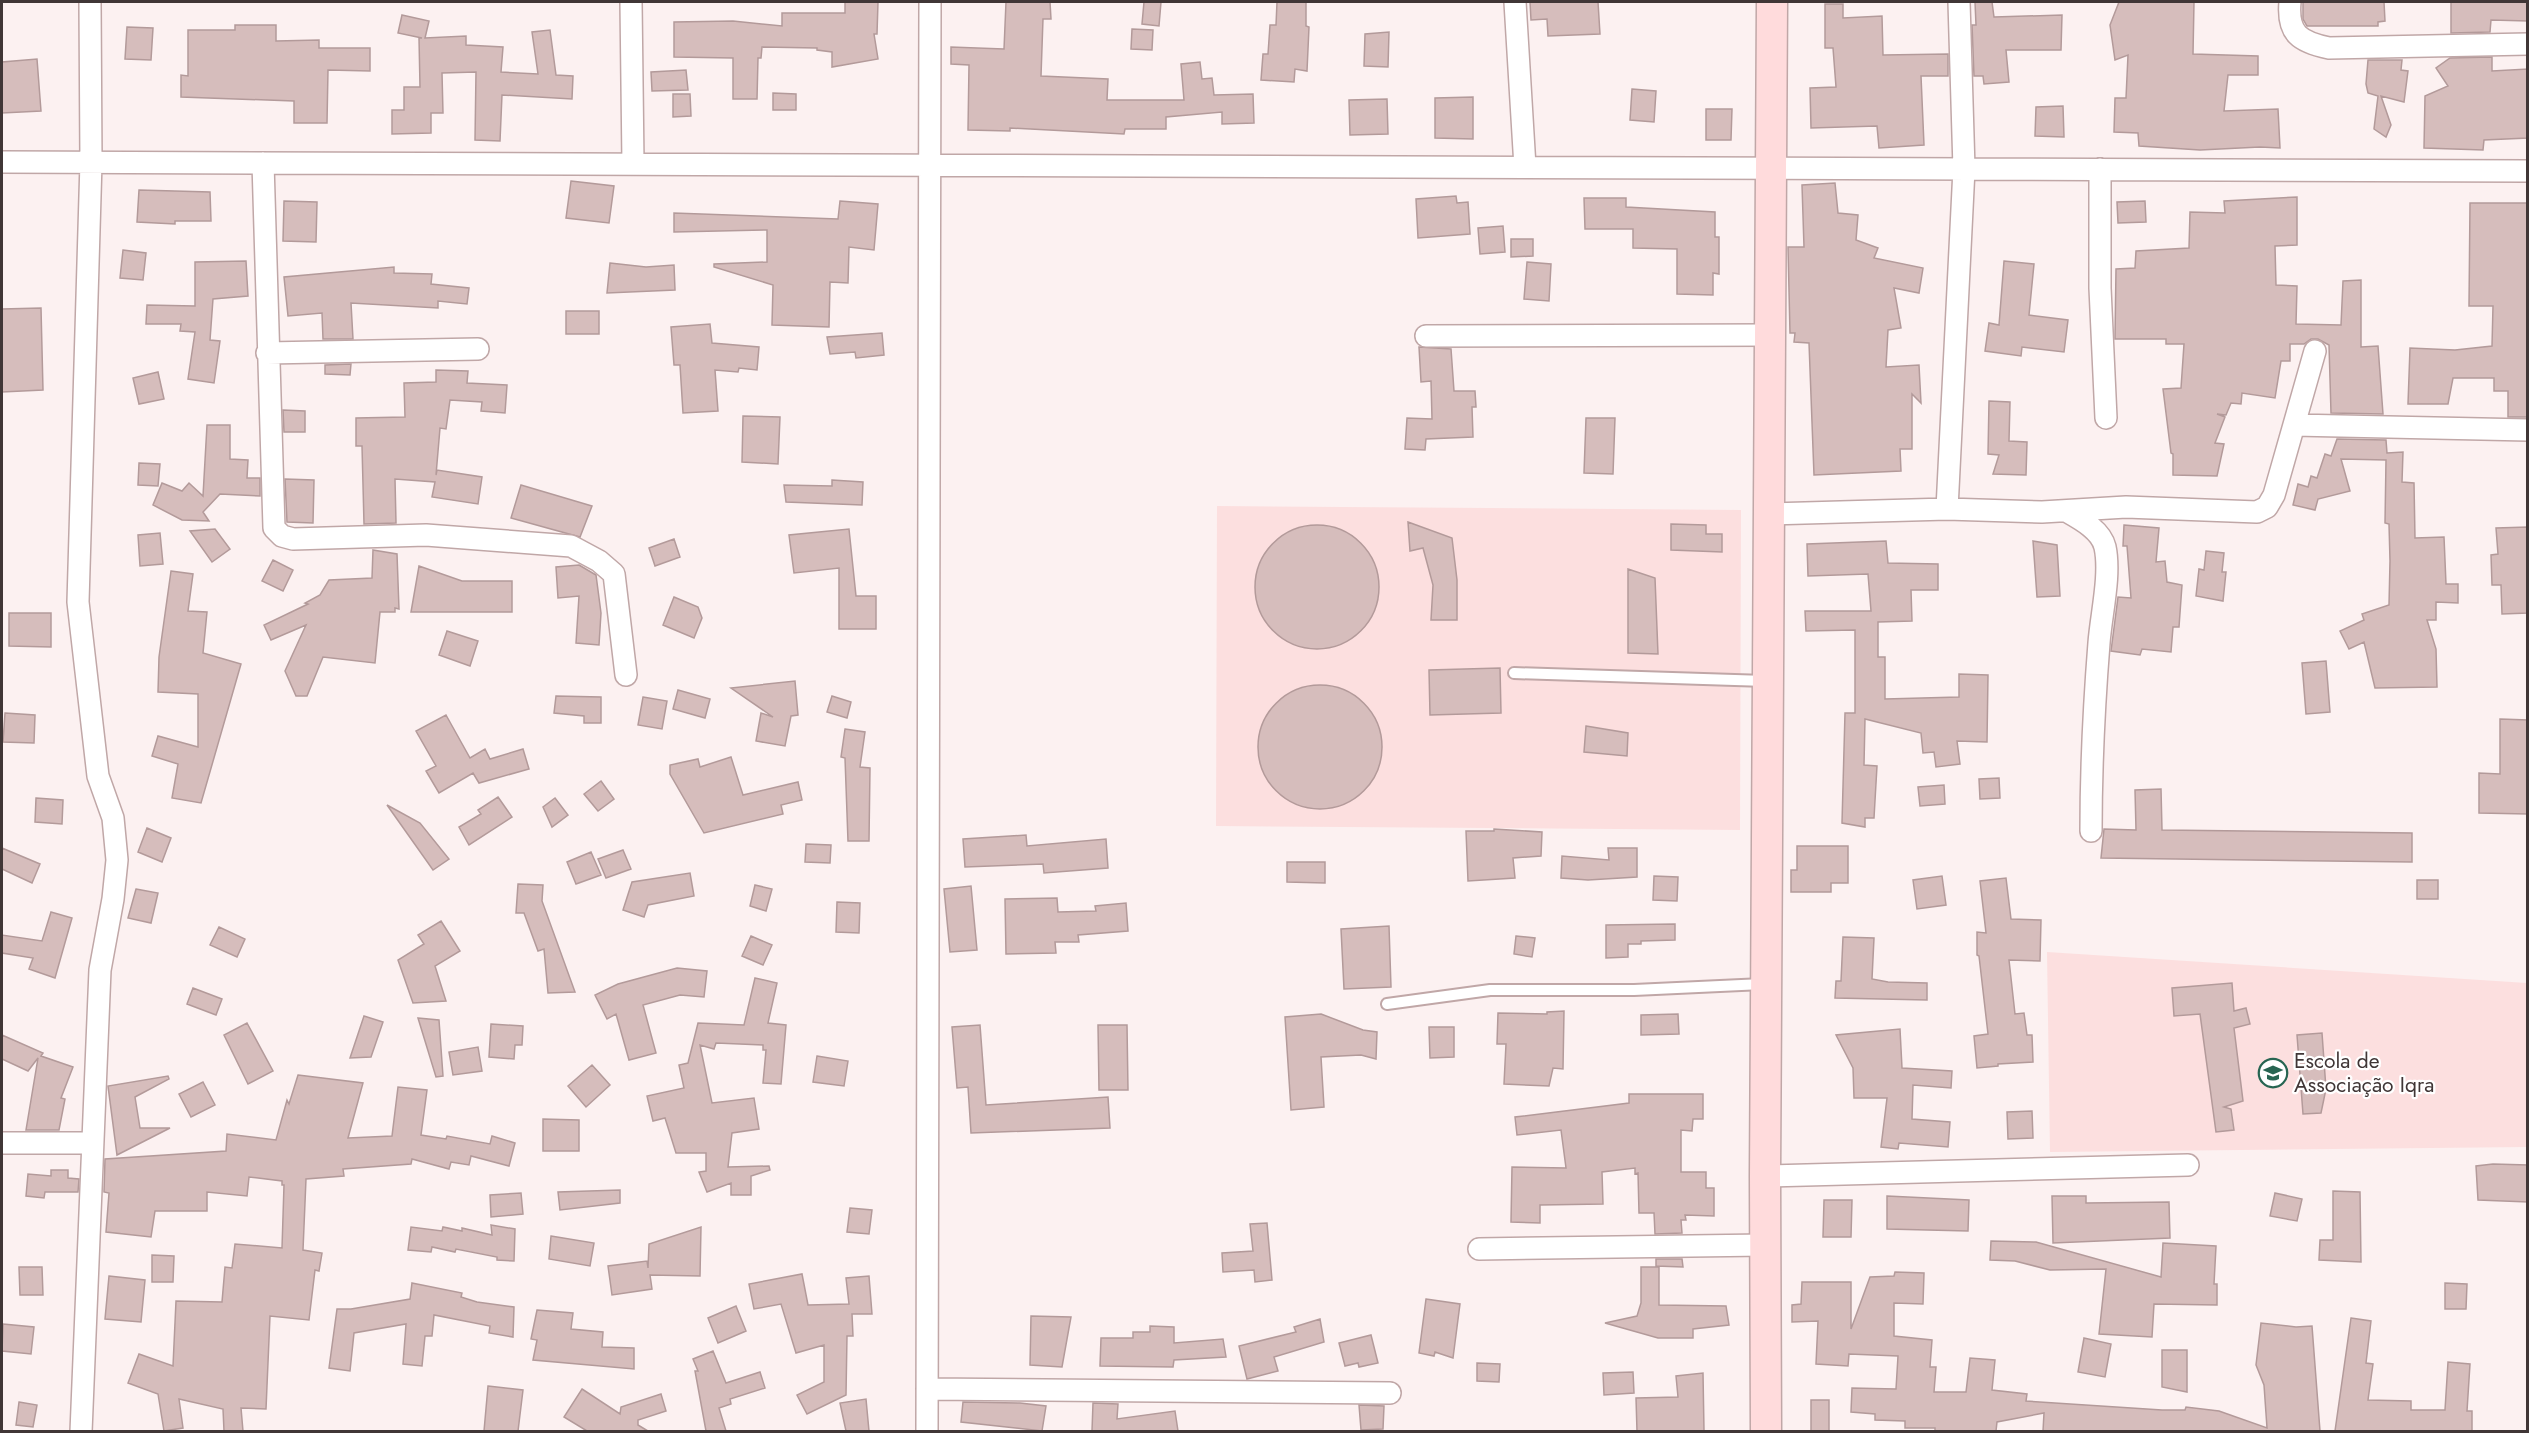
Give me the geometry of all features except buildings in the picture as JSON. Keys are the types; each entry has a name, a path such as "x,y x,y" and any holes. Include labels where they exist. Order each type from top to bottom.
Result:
{"street":[{"path":"81,1431 86,1265 92,1203 91,1143 100,970 113,899 117,860 113,818 98,776 78,602 91,162 90,2"},
{"path":"631,2 633,164"},
{"path":"927,1431 930,2"},
{"path":"1515,2 1525,167"},
{"path":"1766,1431 1765,1176 1772,2"},
{"path":"1947,509 1964,169 1959,2"},
{"path":"2290,2 2289,14 2296,33 2305,43 2329,48 2528,44"},
{"path":"2,162 2528,171"},
{"path":"264,162 267,353 274,528 282,536 293,540 426,535 571,546 600,561 615,574 626,675"},
{"path":"2100,169 2100,288 2106,418"},
{"path":"1426,336 1769,335"},
{"path":"267,353 478,349"},
{"path":"1769,514 1947,509 2066,510 2126,507 2257,512 2267,507 2274,495 2315,351"},
{"path":"2294,425 2528,430"},
{"path":"2066,510 2084,521 2099,535 2105,547 2105,585 2092,748 2091,831"},
{"path":"2,1143 91,1143"},
{"path":"1765,1176 2188,1165"},
{"path":"1479,1249 1765,1245"},
{"path":"927,1389 1390,1393"}],"lane":[{"path":"1514,673 1769,681"},
{"path":"1387,1005 1490,990 1634,990 1767,984"}],"shaded area":[{"path":"1217,506 1741,510 1740,830 1216,826"},
{"path":"2047,952 2527,983 2527,1147 2050,1152"}],"place":[{"name":"Escola de Associação Iqra","path":"2273,1073"}]}
